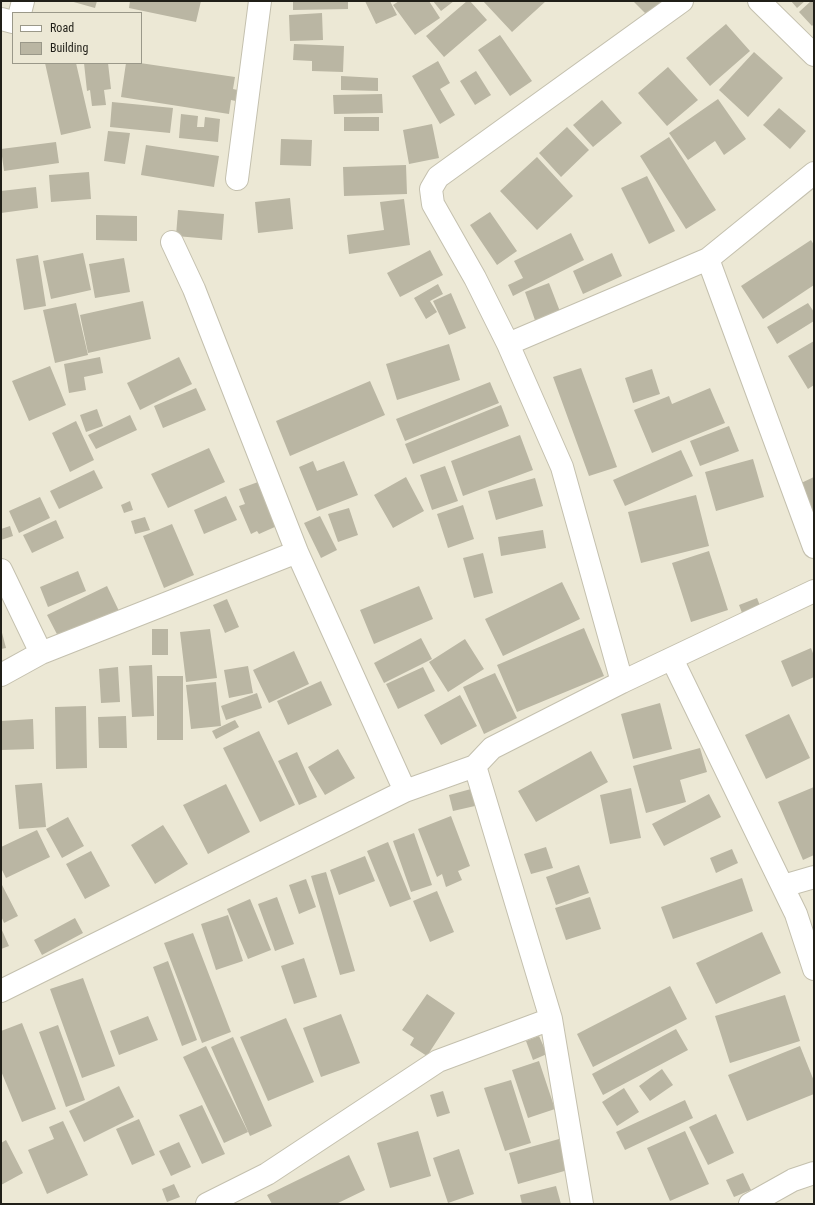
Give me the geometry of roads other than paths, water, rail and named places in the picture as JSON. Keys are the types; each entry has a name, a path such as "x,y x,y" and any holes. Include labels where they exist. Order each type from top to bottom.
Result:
{"street":[{"path":"20,12 24,1"},
{"path":"237,178 260,1"},
{"path":"622,682 562,467 508,344 475,278 433,204 431,189 438,177 682,1"},
{"path":"759,1 814,55"},
{"path":"1,19 12,22"},
{"path":"508,344 708,259 814,173"},
{"path":"172,242 194,289 297,552 405,791"},
{"path":"708,259 814,547"},
{"path":"1,675 41,653 297,552"},
{"path":"1,570 41,653"},
{"path":"1,991 405,791 475,766 492,748 622,682 814,591"},
{"path":"672,659 796,914 814,969"},
{"path":"475,766 552,1019 582,1204"},
{"path":"783,886 814,877"},
{"path":"213,1203 267,1174 438,1061 552,1019"},
{"path":"750,1204 794,1180 814,1172"}]}
